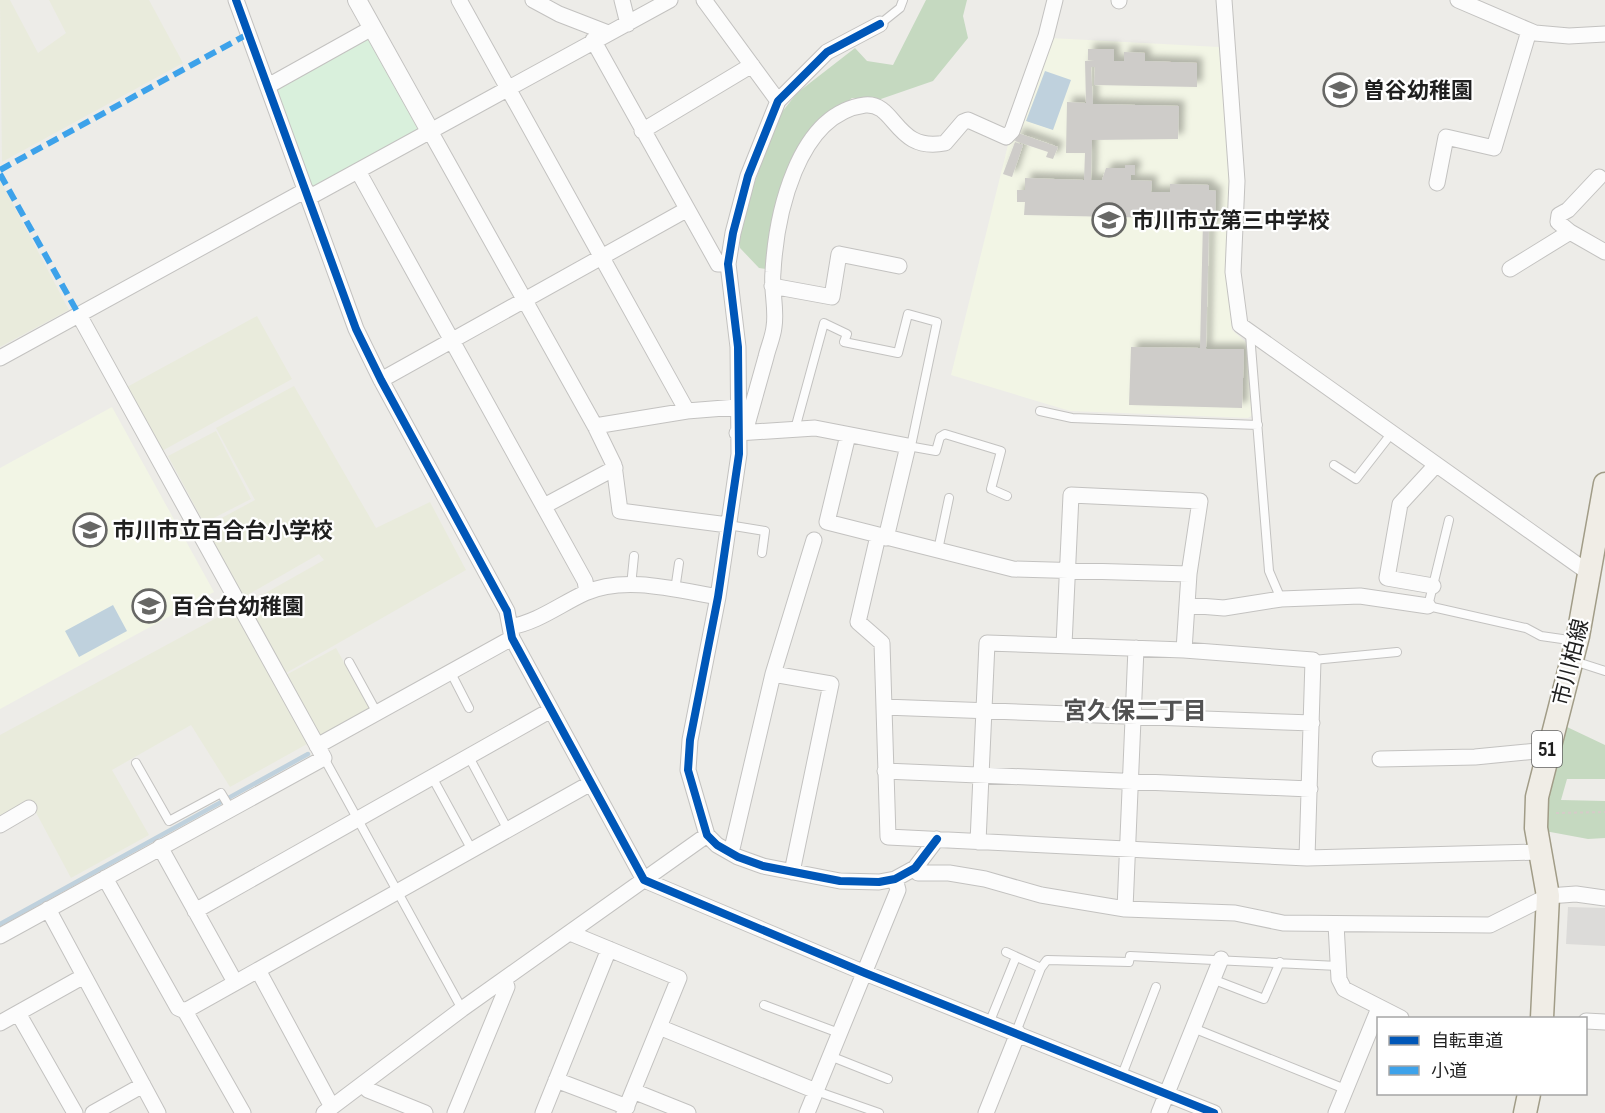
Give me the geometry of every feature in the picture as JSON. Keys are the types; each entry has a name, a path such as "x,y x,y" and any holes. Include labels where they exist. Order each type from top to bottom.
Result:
{"main road":[{"name":"市川柏線","path":"1542,1017 1548,896 1539,852 1535,814 1547,750 1575,651 1602,512 1605,484"},
{"path":"1525,1113 1529,1095"}],"street":[{"path":"236,0 356,329 381,380 507,611 511,633 551,710 644,880 865,973 1214,1113"},
{"path":"357,0 595,426 615,468 620,511 728,525"},
{"path":"459,0 687,411"},
{"path":"533,0 558,14 608,33"},
{"path":"622,0 628,24"},
{"path":"0,358 308,194 358,171 593,40 628,24 670,0"},
{"path":"704,0 778,101"},
{"path":"938,839 915,868 895,879 840,881 763,866 731,853 707,835 687,770 690,740 718,597 741,432 774,327 772,286 782,207 796,166 822,128 836,117 865,105 884,111 901,133 915,141 945,143 963,122 968,120 1006,137 1012,131 1032,79 1055,0"},
{"path":"1224,0 1237,181 1233,272 1240,325 1391,435 1589,573"},
{"path":"1458,0 1529,31 1569,36 1605,34"},
{"path":"741,432 737,407 738,347 728,264 748,176 778,101 828,52 880,24"},
{"path":"268,86 372,28"},
{"path":"1437,183 1446,137 1494,148 1529,31"},
{"path":"593,40 718,264 728,264"},
{"path":"642,131 752,64"},
{"path":"358,171 585,581 587,592"},
{"path":"1599,177 1568,210 1559,214 1558,222 1570,232 1605,252"},
{"path":"381,380 686,210"},
{"path":"1510,269 1570,232"},
{"path":"772,286 832,297 839,254 899,266"},
{"path":"79,315 321,752"},
{"path":"595,426 687,411 737,407"},
{"path":"741,432 815,428 909,446 858,622 882,643 888,837 1307,858 1539,852"},
{"path":"848,435 828,522 1013,569 1190,574"},
{"path":"1433,586 1387,578 1400,504 1435,466"},
{"path":"544,506 615,468"},
{"path":"1064,645 1071,495 1200,501 1190,574 1184,650"},
{"path":"731,853 774,674 814,540"},
{"path":"0,935 160,848 227,803 321,752 378,714 451,673 511,633 587,592 614,586 631,586 718,597"},
{"path":"1187,605 1224,608 1281,599 1360,596 1428,606"},
{"path":"978,842 987,643 1184,650 1313,660 1307,858"},
{"path":"1125,909 1130,850 1136,648"},
{"path":"774,674 831,684 792,872"},
{"path":"884,706 1312,723"},
{"path":"195,911 551,710"},
{"path":"1380,759 1474,757 1547,750"},
{"path":"885,771 1310,789"},
{"path":"185,1011 591,783"},
{"path":"0,825 29,808"},
{"path":"258,970 328,1110 462,1009 505,981 707,835"},
{"path":"160,848 235,982"},
{"path":"915,868 918,873 949,873 986,879 1041,895 1125,909 1235,914 1283,923 1490,925 1548,896 1576,894 1605,898"},
{"path":"105,878 178,1008 185,1011 243,1113"},
{"path":"807,1113 898,890 895,879"},
{"path":"48,909 158,1113"},
{"path":"1336,924 1339,979 1344,989 1399,1017"},
{"path":"556,1080 625,1110 679,978 570,933"},
{"path":"543,1113 609,949"},
{"path":"1159,1113 1221,959"},
{"path":"0,1023 84,976"},
{"path":"455,1113 507,987 505,981"},
{"path":"1336,1113 1378,1008"},
{"path":"18,1013 75,1113"},
{"path":"1587,1021 1605,1022"},
{"path":"659,1027 816,1091"},
{"path":"986,1113 1017,1033"},
{"path":"363,1084 368,1090 425,1113"},
{"path":"93,1113 143,1085"},
{"path":"633,1091 688,1113"}],"lane":[{"path":"880,24 900,8 903,0"},
{"path":"795,429 824,322 847,334 844,342 898,353 908,314 937,322 909,446 936,451 940,437 945,434 1001,451 991,489 1007,496"},
{"path":"1250,332 1269,571 1281,599"},
{"path":"1040,411 1072,418 1258,425"},
{"path":"1334,465 1356,479 1391,435"},
{"path":"938,550 950,498"},
{"path":"1449,520 1428,606 1526,628 1575,651 1605,671"},
{"path":"728,525 765,531 762,553"},
{"path":"631,586 634,556"},
{"path":"675,590 679,563"},
{"path":"1313,660 1397,652"},
{"path":"349,662 378,714"},
{"path":"451,673 469,708"},
{"path":"321,752 462,1009"},
{"path":"468,757 508,830"},
{"path":"136,763 169,821 222,793 227,803"},
{"path":"432,777 472,850"},
{"path":"1006,952 1041,968"},
{"path":"1017,1033 1041,968 1047,960 1129,962 1130,956 1338,966"},
{"path":"990,1022 1016,957"},
{"path":"1212,980 1264,999 1280,962"},
{"path":"1122,1075 1156,987"},
{"path":"764,1005 839,1033"},
{"path":"1193,1028 1345,1089"},
{"path":"830,1056 888,1079"},
{"path":"816,1091 879,1113"}],"path":[{"path":"1535,814 1605,812"}],"shaded area":[{"path":"0,0 10,0 38,53 66,33 49,0 149,0 183,63 2,162"},
{"path":"372,28 430,131 310,197 268,86"},
{"name":"市川市立第三中学校","path":"1050,38 1219,47 1231,170 1227,271 1232,330 1248,344 1254,414 1248,418 1070,411 951,375 1008,145 1016,135"},
{"path":"0,180 69,310 0,347"},
{"path":"257,316 292,379 162,451 127,387"},
{"path":"294,386 376,528 430,502 466,570 286,673 246,604 324,560 319,554 242,598 203,528 255,500 216,428"},
{"name":"市川市立百合台小学校","path":"112,407 214,592 0,709 0,468"},
{"path":"216,431 251,499 204,523 168,456"},
{"path":"233,609 307,744 230,787 191,725 112,770 149,835 71,878 33,807 0,816 0,735"},
{"path":"336,648 370,709 319,737 286,675"},
{"path":"1568,907 1605,908 1605,946 1566,944"}],"green space":[{"path":"926,0 967,0 963,16 968,38 933,81 878,100 852,98 806,137 770,228 767,269 759,268 740,248 738,229 778,117 797,93 855,48 867,61 893,65"},
{"path":"1567,727 1605,745 1605,779 1567,779 1561,800 1605,801 1605,838 1588,839 1545,831 1550,785"}],"water":[{"path":"1045,71 1071,80 1053,130 1026,121"},
{"path":"113,605 127,631 79,657 65,631"}],"building":[{"path":"1088,49 1114,49 1114,61 1124,61 1124,52 1145,53 1145,61 1197,63 1197,87 1094,85 1095,67 1091,67 1093,104 1179,106 1178,139 1092,140 1091,180 1102,180 1106,168 1125,168 1125,165 1135,165 1135,175 1131,175 1131,180 1152,181 1151,192 1170,192 1170,184 1209,185 1209,190 1216,191 1215,226 1209,226 1206,349 1244,349 1242,408 1129,405 1131,347 1200,348 1203,221 1208,219 1024,215 1025,202 1017,202 1017,190 1025,190 1025,178 1084,180 1085,153 1066,153 1067,102 1086,103 1085,61 1095,60 1088,60"},
{"path":"1018,133 1058,147 1053,159 1046,157 1048,152 1015,141"},
{"path":"1015,142 1023,145 1012,177 1003,174"}],"waterway":[{"path":"0,924 308,754"}],"marked path":[{"path":"0,170 248,34"},
{"path":"0,174 79,315"}],"cycle path":[{"path":"236,0 356,329 381,380 507,611 512,638 644,880 865,973 1214,1113"},
{"path":"880,24 827,52 778,101 748,176 733,233 728,264 738,347 739,454 718,597 690,740 688,770 707,835 717,845 738,857 763,866 840,881 879,882 895,879 915,868 937,839"}],"place":[{"name":"曽谷幼稚園","path":"1340,90"},
{"name":"市川市立第三中学校","path":"1109,220"},
{"name":"市川市立百合台小学校","path":"90,530"},
{"name":"百合台幼稚園","path":"149,606"}],"district":[{"name":"宮久保二丁目","path":"1135,711"}]}
